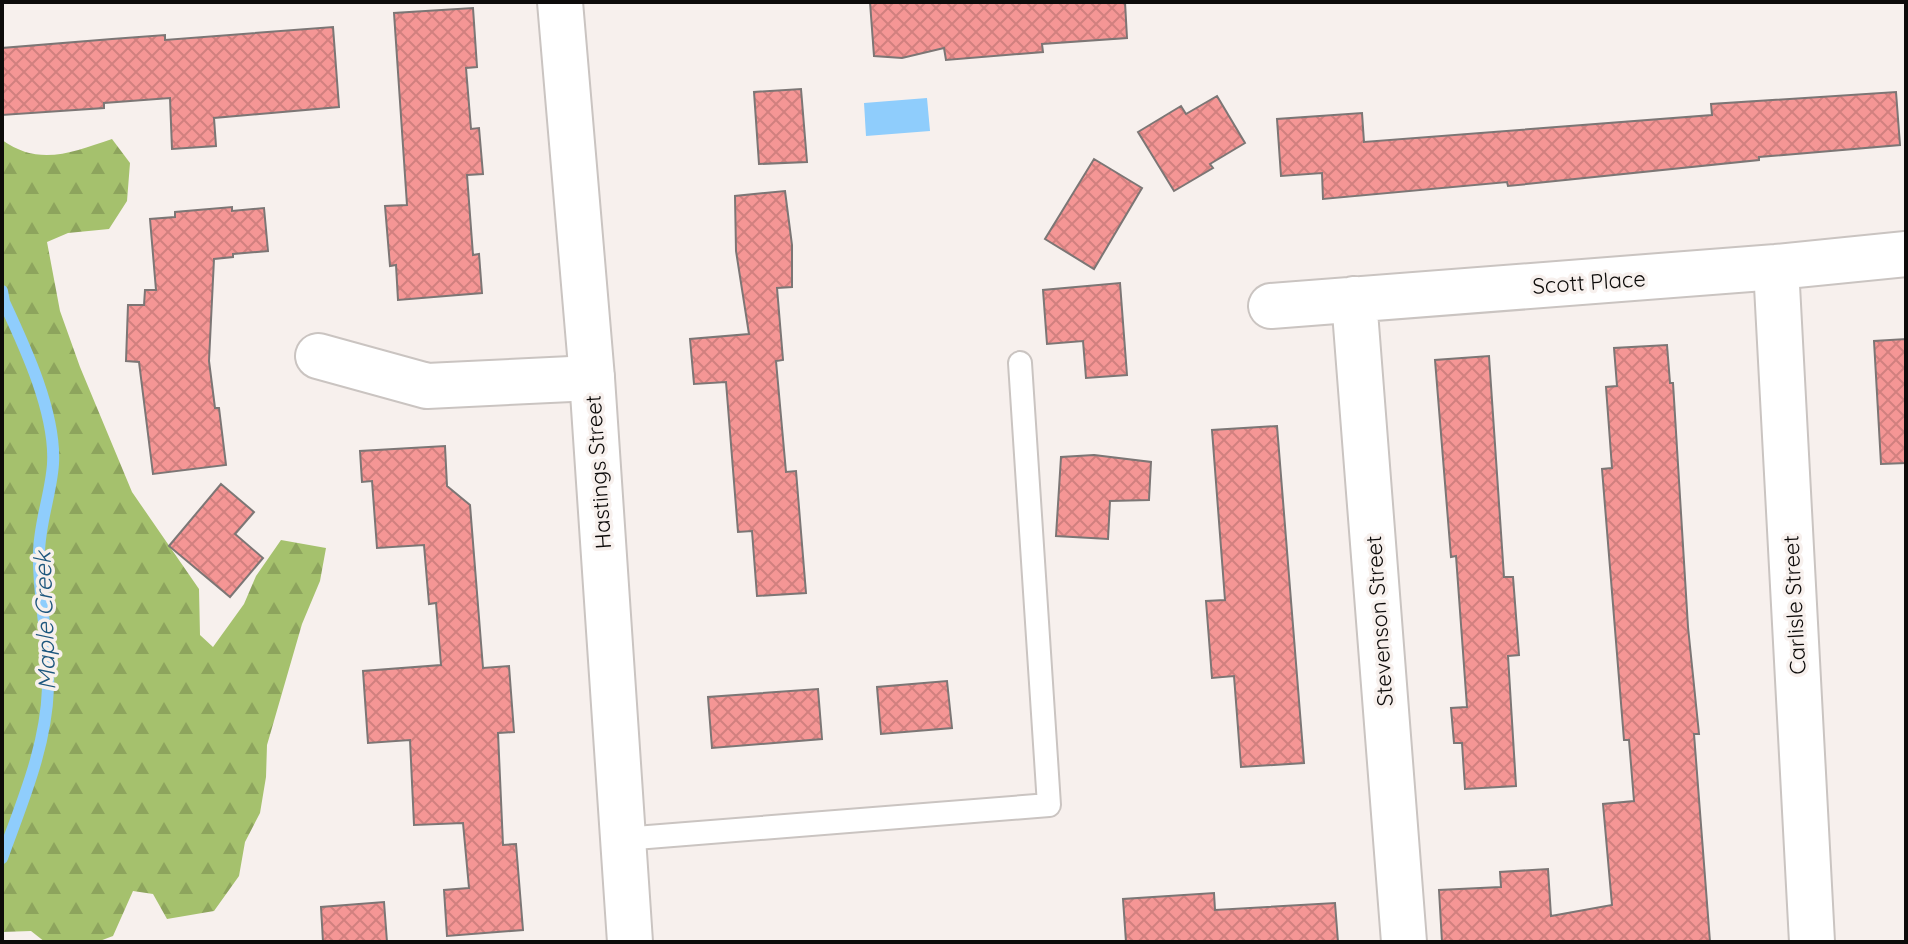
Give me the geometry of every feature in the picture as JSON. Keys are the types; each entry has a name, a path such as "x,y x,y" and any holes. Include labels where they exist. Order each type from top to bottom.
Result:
{"street":[{"name":"Hastings Street","path":"560,2 592,378 630,942"},
{"name":"Scott Place","path":"1271,306 1906,254"},
{"name":"Carlisle Street","path":"1776,267 1812,942"},
{"name":"Stevenson Street","path":"1354,299 1404,942"},
{"path":"318,356 427,386 592,378"}],"lane":[{"path":"623,839 1049,805 1020,363"}],"green space":[{"path":"112,139 130,163 127,201 109,229 68,233 47,242 60,311 132,492 199,589 200,635 213,647 244,604 256,576 281,540 326,548 320,581 302,624 267,745 260,813 245,842 239,876 214,911 167,919 153,894 133,891 113,936 97,942 45,942 31,931 2,932 2,140 16,148 43,155 70,152"}],"water":[{"path":"927,98 930,131 866,136 864,103"}],"building":[{"path":"870,2 1125,2 1127,38 1042,44 1043,52 946,60 944,48 902,58 874,56"},
{"path":"473,8 477,67 466,68 471,129 479,128 483,174 467,175 473,255 479,254 482,293 398,300 396,265 390,266 385,206 407,205 394,13"},
{"path":"333,27 339,107 214,118 216,146 172,149 170,98 104,103 104,108 2,115 2,48 165,35 165,40"},
{"path":"801,89 807,162 759,164 754,92"},
{"path":"1896,92 1900,145 1759,157 1759,160 1508,186 1507,182 1323,199 1322,173 1281,176 1277,119 1362,113 1364,142 1712,115 1711,104"},
{"path":"1217,96 1245,143 1210,164 1213,168 1174,191 1138,132 1181,106 1186,114"},
{"path":"1094,159 1142,188 1094,269 1045,239"},
{"path":"785,191 792,245 792,287 777,288 783,360 776,361 786,472 796,471 806,593 757,596 752,531 738,532 726,382 694,384 690,339 749,334 736,251 735,196"},
{"path":"232,207 232,211 264,208 268,251 214,259 209,361 226,465 153,474 139,362 126,361 128,305 144,305 145,290 156,290 150,219 175,217 175,212"},
{"path":"1120,283 1127,375 1086,378 1083,341 1047,344 1043,290"},
{"path":"1906,339 1906,463 1881,464 1874,341"},
{"path":"1667,345 1670,383 1673,383 1688,627 1699,734 1694,734 1710,942 1442,942 1439,890 1501,887 1500,872 1548,869 1551,916 1612,905 1603,804 1634,801 1629,740 1624,740 1602,469 1612,468 1606,387 1617,386 1614,348"},
{"path":"1489,356 1504,577 1513,577 1519,655 1508,656 1516,786 1465,789 1462,743 1454,743 1451,708 1467,707 1456,556 1451,557 1435,360"},
{"path":"1277,426 1304,763 1241,767 1234,676 1212,678 1206,601 1225,600 1212,430"},
{"path":"445,446 447,486 470,505 483,668 509,666 514,732 498,733 503,845 516,844 523,930 447,936 444,890 469,888 463,823 414,825 410,740 368,743 363,671 441,665 436,603 429,604 424,545 377,548 372,481 362,482 360,451"},
{"path":"1094,455 1151,462 1149,500 1110,501 1108,539 1056,536 1061,457"},
{"path":"221,484 254,512 235,534 263,558 230,597 169,546"},
{"path":"947,681 952,728 881,734 877,687"},
{"path":"818,689 822,739 712,748 708,697"},
{"path":"1214,893 1215,910 1335,903 1338,942 1126,942 1123,899"},
{"path":"384,902 387,942 323,942 321,907"}],"waterway":[{"name":"Maple Creek","path":"2,291 30,360 44,402 53,444 53,464 39,554 48,671 46,710 32,774 2,858"}]}
